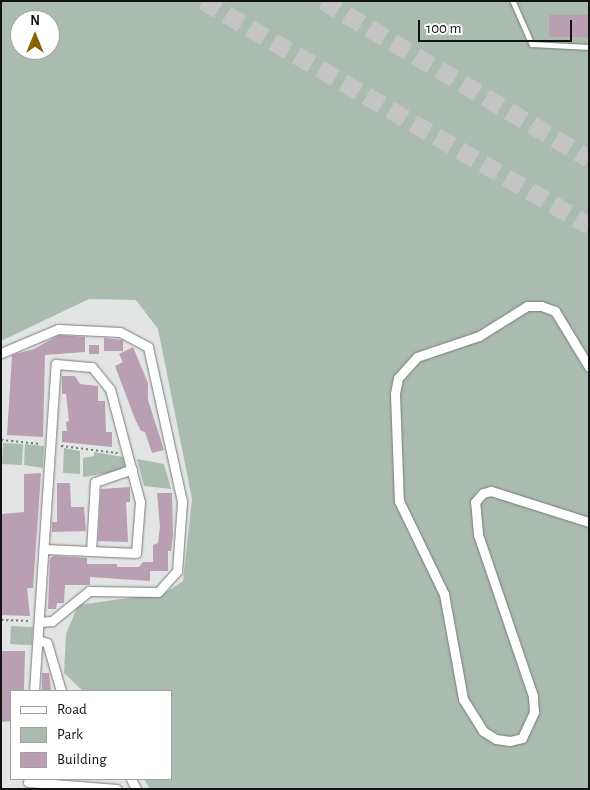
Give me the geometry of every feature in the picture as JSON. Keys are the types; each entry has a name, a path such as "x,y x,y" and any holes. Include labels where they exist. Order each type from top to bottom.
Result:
{"street":[{"path":"589,367 555,311 541,306 527,306 479,336 417,357 398,378 395,394 399,501 444,594 463,699 483,731 496,739 510,741 522,738 534,712 533,696 478,534 475,502 483,493 491,491 589,522"},
{"path":"1,353 58,328 120,332 148,347 182,502 177,570 158,592 89,591 52,621 39,622"},
{"path":"34,690 56,364 92,367 110,388 140,502 136,552 44,549"},
{"path":"91,551 95,482 132,469"},
{"path":"38,640 47,643 61,690"},
{"path":"28,783 117,789"}],"lane":[{"path":"513,1 532,44 589,48"}],"path":[{"path":"1,440 32,443"},
{"path":"51,444 127,454"},
{"path":"1,620 39,622"}],"green space":[{"path":"1,1 589,1 589,789 150,789 145,780 172,780 172,690 82,690 64,673 66,634 78,605 165,593 183,581 192,499 158,329 136,300 89,299 1,341"},
{"path":"3,443 23,444 22,465 2,464"},
{"path":"25,444 44,446 43,468 24,465"},
{"path":"64,448 80,451 80,474 63,473"},
{"path":"94,452 123,457 125,465 121,471 83,477 83,458 94,456"},
{"path":"137,459 164,464 171,489 144,486"},
{"path":"11,626 33,627 32,645 10,644"}],"building":[{"path":"549,15 589,15 589,37 549,37"},
{"path":"59,335 85,337 85,352 45,355 43,437 7,435 12,355 34,349"},
{"path":"104,338 123,340 123,351 104,351"},
{"path":"89,345 99,345 99,354 89,354"},
{"path":"133,347 148,383 148,400 164,450 152,453 145,432 141,431 135,419 115,366 123,362 119,354"},
{"path":"62,376 75,376 80,384 98,386 98,401 105,401 106,432 112,432 112,447 62,442 62,431 67,431 66,422 69,421 66,394 62,394"},
{"path":"41,473 33,588 27,588 30,616 1,615 1,514 24,512 24,474"},
{"path":"57,483 70,483 71,507 84,507 86,531 52,532 52,522 57,522"},
{"path":"130,487 130,502 126,502 128,542 98,541 101,489"},
{"path":"157,493 172,493 173,536 171,551 168,551 168,571 150,571 150,581 90,577 90,585 65,585 64,603 57,603 56,609 48,609 50,558 54,556 87,558 87,564 117,564 117,567 139,567 143,562 153,562 153,545 158,543 160,526"},
{"path":"1,651 25,651 24,690 10,690 10,721 1,722"},
{"path":"42,673 49,673 51,690 42,690"}],"tunnel":[{"path":"203,1 589,226"},
{"path":"323,1 589,159"}]}
